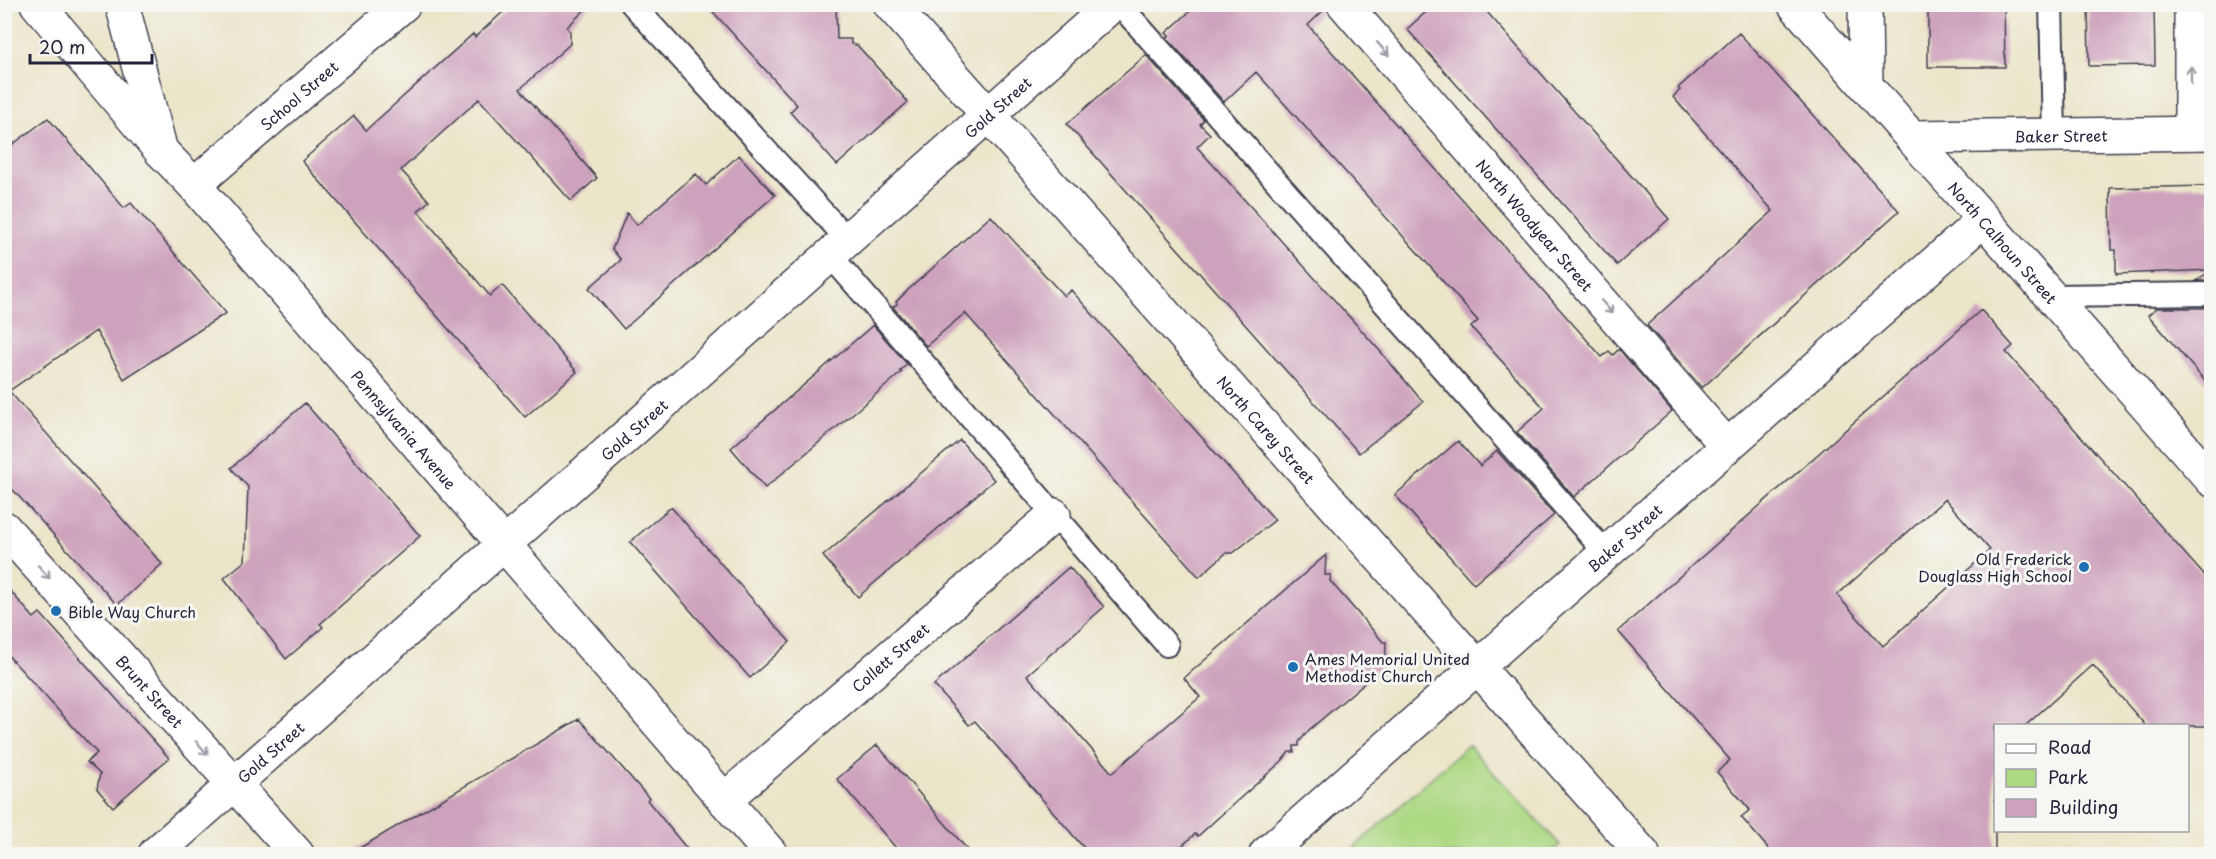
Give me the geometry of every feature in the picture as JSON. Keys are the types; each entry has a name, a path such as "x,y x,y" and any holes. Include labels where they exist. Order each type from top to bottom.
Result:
{"street":[{"name":"Pennsylvania Avenue","path":"38,4 161,151 194,185 771,855"},
{"path":"122,4 161,151"},
{"name":"School Street","path":"194,185 404,4"},
{"name":"North Carey Street","path":"890,4 1643,855"},
{"name":"Gold Street","path":"155,855 1113,4"},
{"name":"North Woodyear Street","path":"1344,4 1727,446"},
{"name":"North Calhoun Street","path":"1794,4 2211,480"},
{"path":"1865,4 1866,86"},
{"path":"2191,4 2201,133"},
{"name":"Baker Street","path":"1911,137 2201,133"},
{"name":"Baker Street","path":"1266,855 1983,220"},
{"name":"Collett Street","path":"724,800 1054,515"},
{"name":"Brunt Street","path":"4,528 297,855"}],"lane":[{"path":"632,4 839,248 1054,515 1167,645"},
{"path":"1119,4 1606,554"},
{"path":"2051,4 2054,135"},
{"path":"2050,296 2211,294"}],"green space":[{"path":"1468,745 1560,845 1549,854 1347,854"}],"building":[{"path":"512,4 591,4 567,27 570,31 570,44 520,89 597,178 571,201 479,99 401,170 429,201 418,211 490,296 502,285 577,372 525,417 302,161 354,116 366,130 473,34 475,37"},
{"path":"706,4 836,4 837,39 851,39 851,44 857,45 908,102 837,165 790,112 797,105"},
{"path":"1198,4 1326,4 1326,8 1308,25 1602,357 1609,351 1613,355 1619,349 1672,411 1574,497 1517,432 1544,408 1471,327 1478,321 1418,253 1256,72 1224,102 1167,38 1169,36 1166,33"},
{"path":"1435,4 1480,4 1669,219 1617,265 1407,29"},
{"path":"1928,4 2004,4 2005,67 1928,67"},
{"path":"2088,4 2154,5 2155,65 2089,66"},
{"path":"1739,33 1899,211 1702,388 1647,325 1773,211 1673,97 1680,90 1678,88"},
{"path":"1146,55 1204,120 1200,124 1210,134 1197,147 1423,402 1359,453 1067,124"},
{"path":"48,118 124,208 131,203 226,313 124,379 96,331 9,391 162,564 117,605 4,480 4,151"},
{"path":"739,155 775,195 624,329 589,288 621,260 612,249 627,213 637,225 696,174 706,185"},
{"path":"2211,186 2211,270 2116,274 2116,250 2111,250 2110,188"},
{"path":"991,216 1064,296 1071,290 1275,520 1233,553 1226,553 1199,577 965,313 926,346 893,307 908,290"},
{"path":"2211,270 2211,280 2196,281"},
{"path":"2157,308 2211,308 2211,388 2148,315"},
{"name":"Old Frederick Douglass High School","path":"1981,310 2013,346 2006,352 2211,583 2211,726 2144,724 2093,665 2027,724 1994,724 1995,855 1774,855 1741,817 1750,810 1717,772 1730,760 1618,631","holes":["1945,499 1990,550 1883,646 1837,595"]},
{"path":"873,325 907,364 900,371 902,372 765,488 731,448"},
{"path":"305,403 420,536 320,624 323,627 286,659 224,578 245,561 248,487 231,468"},
{"path":"960,440 994,480 858,597 823,556"},
{"path":"1458,441 1480,466 1497,451 1554,515 1474,584 1395,495"},
{"path":"671,507 790,642 750,678 630,542"},
{"path":"1326,555 1325,575 1331,575 1330,581 1383,642 1386,642 1385,673 1376,673 1309,730 1299,742 1299,746 1294,746 1294,752 1289,752 1282,761 1198,836 1195,834 1172,855 1090,855 975,721 969,725 934,685 1069,567 1104,607 1027,675 1112,773 1200,697 1184,678"},
{"path":"4,584 34,618 40,613 169,758 113,807 97,789 100,774 87,762 97,753 4,651"},
{"path":"579,719 649,798 647,800 692,855 348,855"},
{"path":"877,745 972,855 902,855 837,779"}],"place":[{"name":"Old Frederick Douglass High School","path":"2084,567"},
{"name":"Bible Way Church","path":"56,611"},
{"name":"Ames Memorial United Methodist Church","path":"1293,667"}]}
